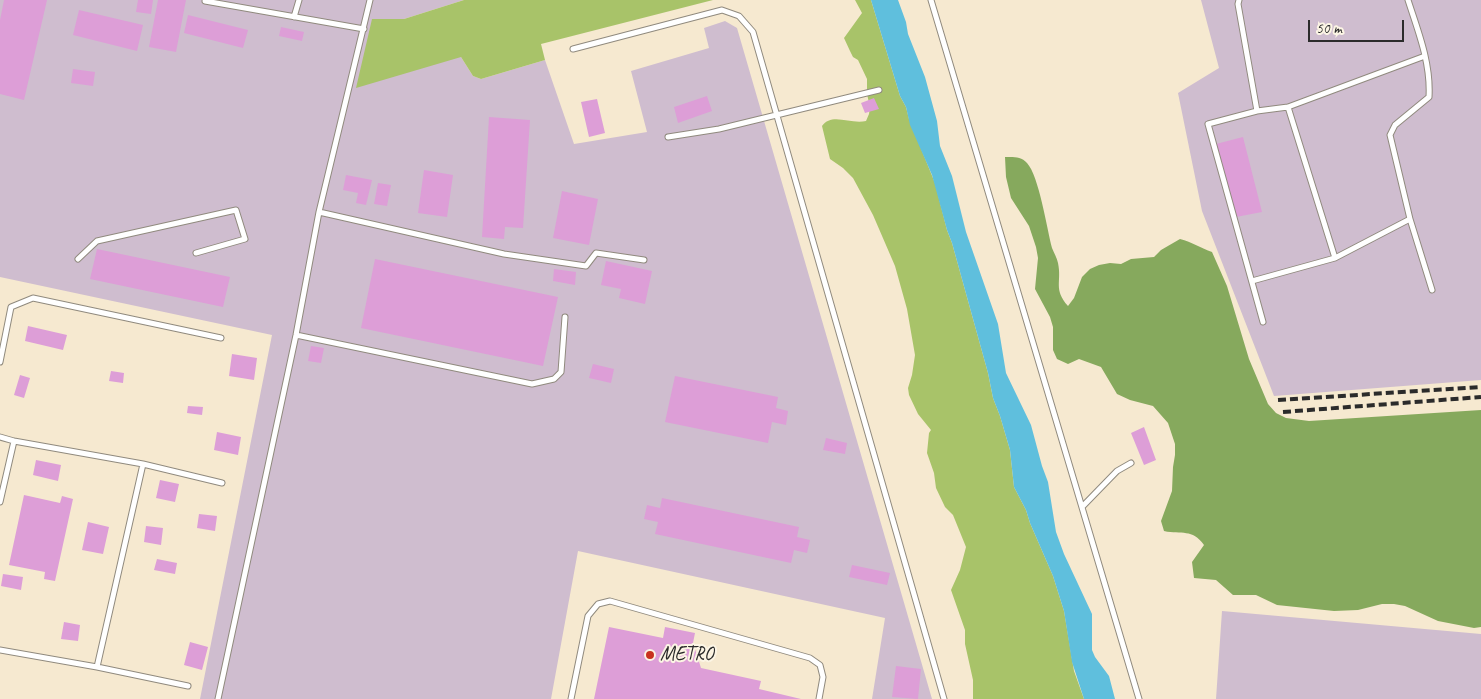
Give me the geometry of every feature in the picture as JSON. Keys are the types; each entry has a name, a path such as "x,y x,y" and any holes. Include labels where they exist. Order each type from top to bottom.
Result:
{"lane":[{"path":"294,17 299,0"},
{"path":"218,699 296,335 319,212 370,0"},
{"path":"931,0 1139,699"},
{"path":"1239,0 1238,4 1257,111"},
{"path":"1408,0 1425,56 1430,83 1429,97 1395,125 1390,135 1410,219 1432,290"},
{"path":"205,1 364,29"},
{"path":"573,49 722,10 739,16 753,32 944,699"},
{"path":"1263,322 1208,124 1257,111 1288,107 1425,56"},
{"path":"668,138 719,129 879,90"},
{"path":"1288,107 1335,258"},
{"path":"78,259 97,241 236,210 245,238 196,253"},
{"path":"319,212 504,254 586,266 596,252 644,260"},
{"path":"1252,281 1335,258 1410,219"},
{"path":"0,362 11,307 33,298 222,338"},
{"path":"296,335 532,384 554,379 561,372 565,317"},
{"path":"0,436 14,441 143,464 222,483"},
{"path":"0,502 14,441"},
{"path":"1082,507 1116,471 1131,463"},
{"path":"98,667 143,464"},
{"path":"571,699 588,616 598,604 610,600 810,658 820,665 823,677 819,699"},
{"path":"0,650 98,667 188,686"}],"shaded area":[{"path":"0,0 464,0 404,19 372,20 461,57 473,76 481,79 545,60 574,144 647,132 631,71 709,48 704,28 725,21 737,28 932,699 872,699 885,618 578,551 551,699 200,699 272,335 0,277"},
{"path":"1201,0 1481,0 1481,380 1274,396 1202,211 1178,93 1219,68"},
{"path":"1222,611 1481,634 1481,699 1216,699"}],"green space":[{"path":"464,0 713,0 541,44 545,60 481,79 473,76 461,57 356,88 372,19 404,19"},
{"path":"855,0 871,0 900,96 935,183 988,373 993,398 1010,450 1014,487 1026,510 1053,576 1064,611 1074,671 1084,699 973,699 973,680 965,644 965,630 951,590 960,570 966,547 953,515 945,507 936,488 934,473 927,453 931,430 918,414 909,395 908,388 915,355 907,309 895,266 873,215 853,178 830,159 822,126 826,122 836,119 866,121 869,114 867,79 844,38 862,13"},
{"path":"1005,157 1022,159 1027,163 1035,179 1052,248 1058,263 1059,290 1068,306 1074,298 1082,277 1090,269 1110,263 1121,264 1131,259 1154,257 1161,250 1180,239 1212,252 1227,286 1249,359 1268,404 1276,413 1286,418 1309,421 1481,410 1481,627 1474,628 1438,621 1405,606 1394,604 1382,604 1358,610 1334,611 1277,605 1256,595 1233,595 1216,580 1194,578 1192,562 1204,545 1191,534 1164,531 1161,521 1172,491 1175,455 1175,444 1168,423 1153,406 1130,400 1117,394 1101,367 1079,359 1068,364 1057,359 1053,350 1053,327 1050,317 1035,289 1038,258 1036,247 1029,226 1011,198 1006,177"}],"water":[{"path":"871,0 898,0 906,22 908,34 925,77 937,121 940,146 952,176 966,232 998,324 1006,373 1031,425 1048,482 1056,532 1064,554 1092,614 1092,650 1109,676 1115,699 1084,699 1072,662 1064,611 1053,576 1026,510 1014,487 1010,450 993,398 988,373 932,175 910,125 906,107 900,96"}],"building":[{"path":"4,0 47,0 24,100 0,94 0,20"},
{"path":"138,0 153,0 151,14 136,12"},
{"path":"158,0 186,0 176,52 149,47"},
{"path":"79,10 143,25 137,51 73,35"},
{"path":"188,15 248,30 243,48 184,33"},
{"path":"281,27 304,32 302,41 279,36"},
{"path":"73,69 95,72 93,86 71,83"},
{"path":"707,96 712,111 678,123 674,107"},
{"path":"874,98 879,109 865,113 861,103"},
{"path":"597,99 605,133 589,137 581,102"},
{"path":"489,117 530,120 523,228 505,227 504,239 482,237"},
{"path":"1243,137 1262,212 1236,217 1216,144"},
{"path":"424,170 453,175 447,217 418,213"},
{"path":"346,175 372,180 366,205 356,203 358,193 343,190"},
{"path":"378,183 391,185 387,206 374,204"},
{"path":"562,191 598,199 589,245 553,238"},
{"path":"97,249 230,277 223,307 90,279"},
{"path":"375,259 558,297 543,366 361,328"},
{"path":"606,261 652,271 645,304 619,298 621,289 601,285"},
{"path":"554,269 576,272 575,285 553,281"},
{"path":"28,326 67,335 63,350 25,341"},
{"path":"311,346 324,348 321,363 308,361"},
{"path":"232,354 257,358 254,380 229,376"},
{"path":"593,364 614,369 611,383 589,378"},
{"path":"111,371 124,373 123,383 109,381"},
{"path":"20,375 30,378 24,398 14,395"},
{"path":"675,376 778,397 776,408 788,411 786,425 772,422 768,443 665,422"},
{"path":"188,406 203,407 202,415 187,413"},
{"path":"1144,427 1156,460 1144,465 1131,433"},
{"path":"217,432 241,437 238,455 214,450"},
{"path":"826,438 847,443 845,454 823,450"},
{"path":"36,460 61,465 58,481 33,475"},
{"path":"160,480 179,484 175,502 156,498"},
{"path":"24,495 60,503 62,496 73,499 55,581 44,579 45,572 9,565"},
{"path":"662,498 799,527 797,537 810,540 807,553 794,550 791,563 655,534 658,522 644,519 647,505 660,508"},
{"path":"199,514 217,516 215,531 197,528"},
{"path":"88,522 109,527 103,554 82,550"},
{"path":"146,526 163,528 161,545 144,542"},
{"path":"157,559 177,563 175,574 154,570"},
{"path":"852,565 890,573 887,585 849,577"},
{"path":"3,574 23,577 21,590 1,586"},
{"path":"64,622 80,625 78,641 61,639"},
{"name":"METRO","path":"609,627 663,638 665,627 695,633 693,643 701,668 761,681 759,689 801,699 594,699"},
{"path":"190,642 208,647 202,670 184,665"},
{"path":"896,666 921,669 918,699 892,697"}],"railway":[{"path":"1278,400 1481,387"},
{"path":"1283,412 1481,397"}],"place":[{"name":"METRO","path":"650,655"}]}
